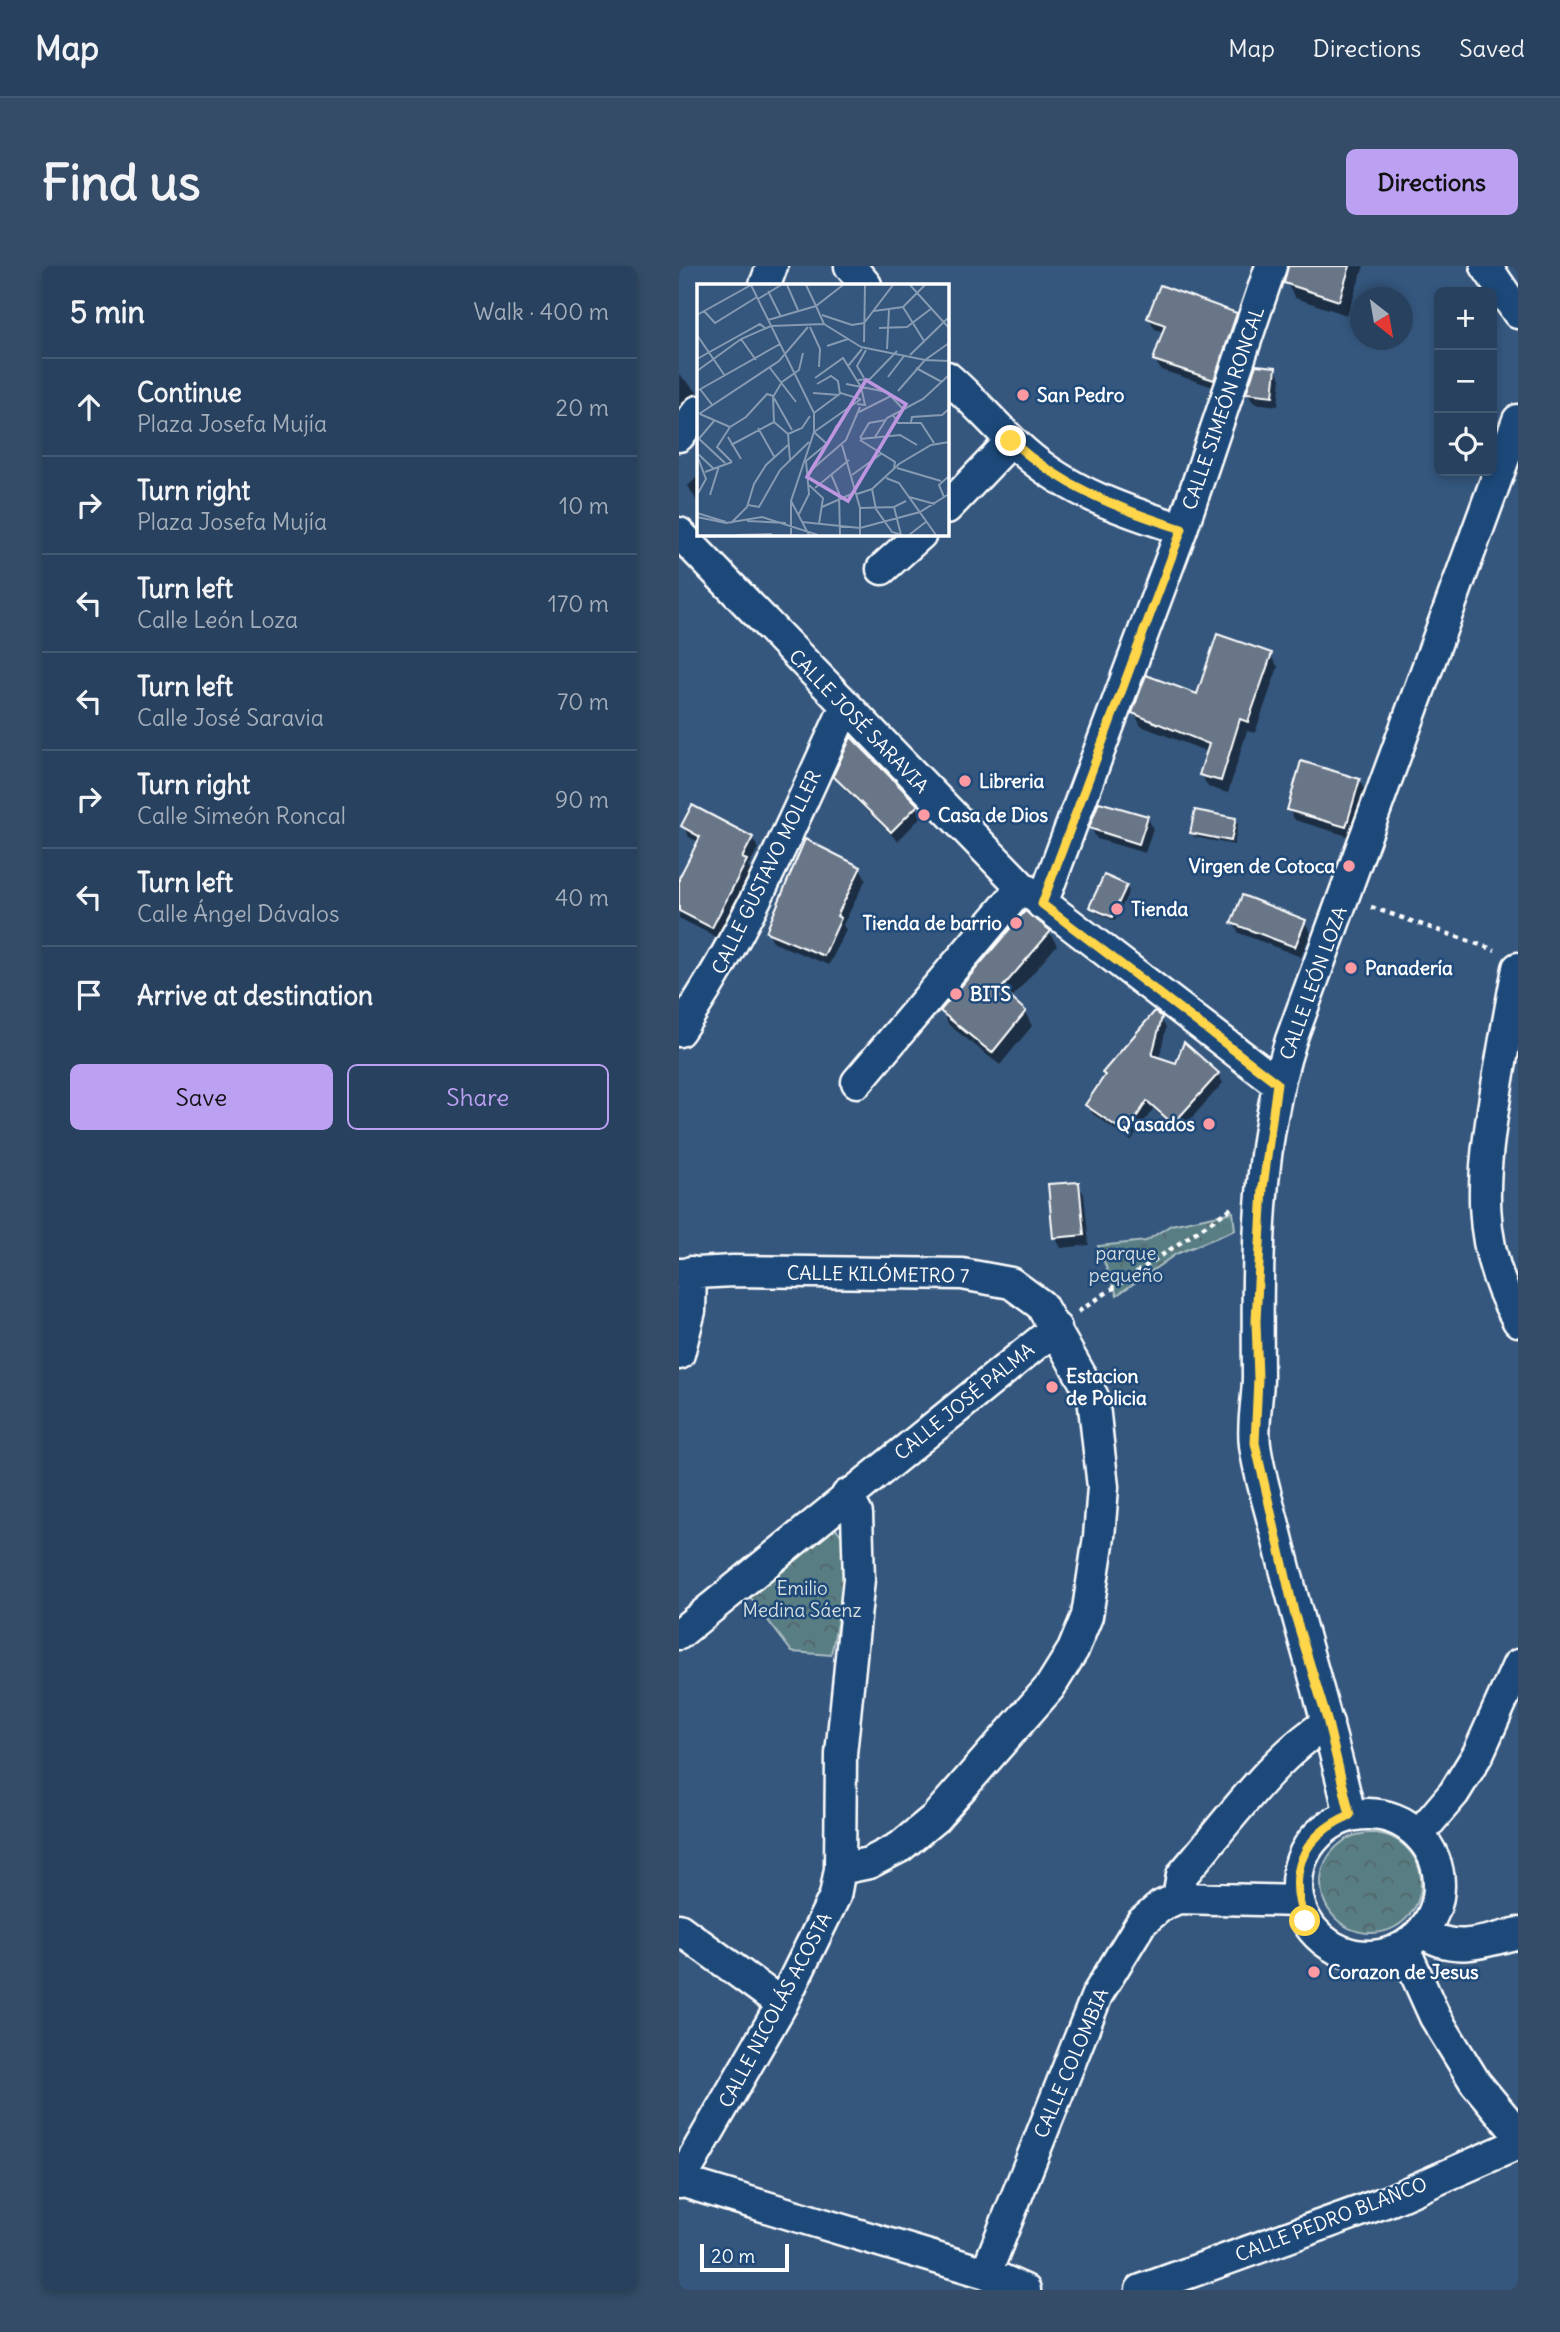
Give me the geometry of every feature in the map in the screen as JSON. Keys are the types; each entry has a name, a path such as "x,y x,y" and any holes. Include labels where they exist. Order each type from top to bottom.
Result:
{"street":[{"path":"765,284 772,266"},
{"path":"850,266 865,284"},
{"name":"CALLE SIMEÓN RONCAL","path":"857,1082 1032,896 1182,529 1271,266"},
{"path":"1486,266 1518,313"},
{"path":"949,379 1011,441 1070,485 1123,511 1182,529"},
{"path":"679,436 697,412"},
{"name":"CALLE LEÓN LOZA","path":"1350,1815 1328,1723 1294,1612 1255,1443 1258,1378 1256,1321 1263,1187 1277,1083 1518,420"},
{"path":"949,506 1011,441"},
{"name":"CALLE JOSÉ SARAVIA","path":"679,533 845,708 1032,896 1277,1083"},
{"path":"882,569 919,536"},
{"name":"CALLE GUSTAVO MOLLER","path":"679,1031 711,984 763,887 845,708"},
{"path":"1512,961 1483,1180 1487,1243 1502,1292 1518,1321"},
{"path":"679,1354 690,1311 685,1273"},
{"name":"CALLE KILÓMETRO 7","path":"685,1273 962,1274 991,1277 1027,1292 1041,1305 1093,1397 1100,1440 1103,1487 1099,1537 1087,1616 1073,1650 1050,1687 935,1818 890,1853 869,1863 840,1870"},
{"name":"CALLE JOSÉ PALMA","path":"679,1634 722,1602 847,1495 1056,1328"},
{"name":"CALLE NICOLÁS ACOSTA","path":"680,2182 782,2004 835,1896 840,1870 841,1754 859,1579 857,1514 847,1495"},
{"path":"1419,1834 1454,1793 1478,1754 1518,1665"},
{"path":"1297,1900 1178,1898 1182,1875 1282,1761 1313,1732 1328,1723"},
{"path":"1377,1814 1398,1820 1419,1834 1430,1849 1439,1869 1440,1892 1434,1913 1414,1940 1382,1955 1360,1956 1338,1951 1319,1938 1305,1921 1297,1900 1296,1877 1303,1855 1316,1836 1334,1822 1350,1815 1377,1814"},
{"name":"CALLE COLOMBIA","path":"986,2273 1097,1995 1141,1923 1161,1906 1178,1898"},
{"path":"679,1929 782,2004"},
{"path":"1414,1940 1466,1946 1518,1933"},
{"path":"1414,1940 1435,2017 1475,2082 1518,2134"},
{"name":"CALLE PEDRO BLANCO","path":"1141,2290 1391,2200 1518,2144"},
{"path":"680,2182 986,2273 1025,2290"}],"path":[{"path":"1344,898 1512,961"},
{"path":"1056,1328 1263,1187"}],"green space":[{"name":"parque pequeño","path":"1233,1212 1235,1230 1176,1254 1117,1295 1098,1246 1146,1241 1171,1225"},
{"name":"Emilio Medina Sáenz","path":"833,1524 848,1545 849,1562 831,1655 792,1652 745,1590"},
{"path":"1371,1833 1399,1841 1413,1855 1421,1883 1413,1911 1399,1925 1371,1933 1343,1925 1329,1911 1321,1883 1329,1855 1343,1841"}],"building":[{"path":"1288,266 1350,266 1339,301 1284,283"},
{"path":"1160,285 1237,313 1214,380 1153,360 1165,325 1147,318"},
{"path":"1256,365 1276,367 1273,396 1246,393"},
{"path":"1217,634 1272,653 1248,722 1240,719 1221,781 1199,775 1209,744 1132,713 1146,675 1197,694"},
{"path":"851,737 918,805 891,832 833,776"},
{"path":"1301,761 1360,779 1346,827 1287,810"},
{"path":"1099,802 1148,816 1139,844 1089,828"},
{"path":"692,805 753,837 742,858 747,860 712,928 679,911 679,878 700,837 681,826"},
{"path":"1195,810 1236,818 1231,841 1190,833"},
{"path":"805,839 861,867 837,916 841,918 824,956 766,932"},
{"path":"1104,875 1127,885 1112,917 1089,907"},
{"path":"1242,895 1306,920 1295,947 1231,923"},
{"path":"1025,911 1051,931 1001,989 1026,1011 992,1053 940,1011"},
{"path":"1155,1011 1162,1017 1152,1055 1176,1063 1184,1042 1219,1073 1173,1124 1147,1101 1126,1133 1085,1105 1105,1075 1102,1073"},
{"path":"1079,1182 1084,1235 1053,1238 1048,1184"}],"place":[{"name":"San Pedro","path":"1023,395"},
{"name":"Libreria","path":"965,781"},
{"name":"Casa de Dios","path":"924,815"},
{"name":"Virgen de Cotoca","path":"1349,866"},
{"name":"Tienda","path":"1117,909"},
{"name":"Tienda de barrio","path":"1016,923"},
{"name":"Panadería","path":"1351,968"},
{"name":"BITS","path":"956,994"},
{"name":"Q'asados","path":"1209,1124"},
{"name":"Estacion de Policia","path":"1052,1387"},
{"name":"Corazon de Jesus","path":"1314,1972"}],"route":[{"path":"1011,441 1045,469 1070,485 1123,511 1182,529 1042,904 1277,1083 1263,1187 1256,1321 1258,1378 1255,1443 1294,1612 1328,1723 1350,1815 1334,1822 1316,1836 1303,1855 1296,1877 1297,1900 1305,1921"}]}
